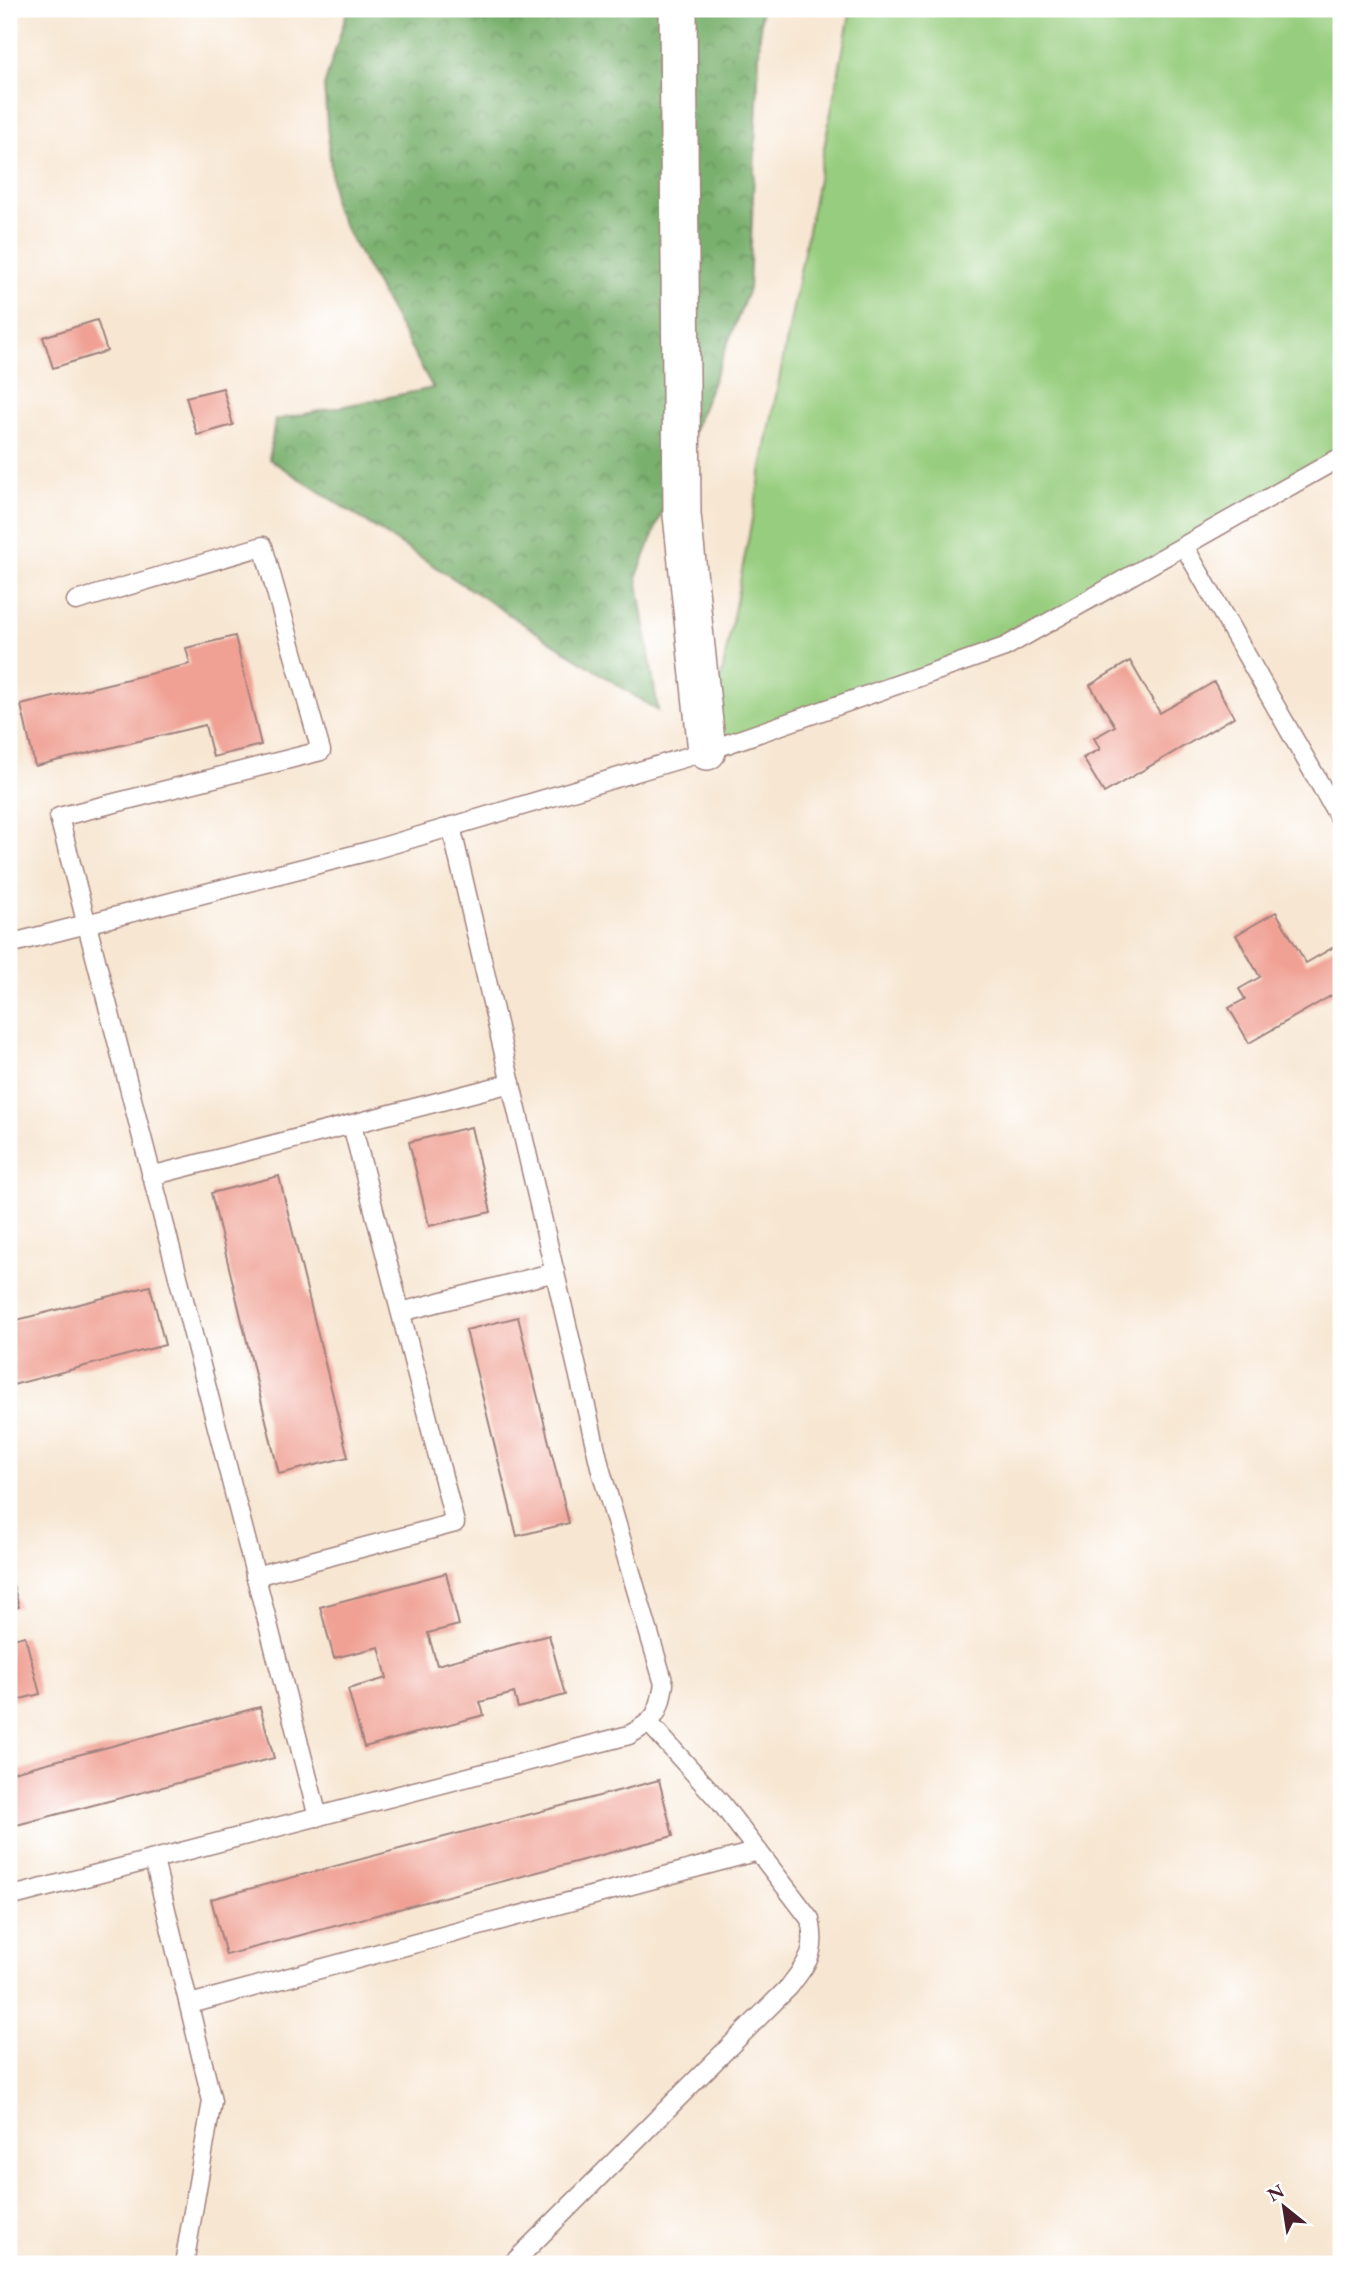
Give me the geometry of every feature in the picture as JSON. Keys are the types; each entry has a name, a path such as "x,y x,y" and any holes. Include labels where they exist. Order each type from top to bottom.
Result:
{"street":[{"path":"678,9 682,515 707,751"}],"lane":[{"path":"9,944 369,851 707,751 1005,647 1341,457"},
{"path":"76,601 263,546 320,751 59,817 318,1817"},
{"path":"1184,546 1341,821"},
{"path":"9,1898 629,1735 649,1723 660,1709 664,1684 601,1471 451,826"},
{"path":"151,1176 511,1083"},
{"path":"255,1576 455,1523 352,1125"},
{"path":"401,1312 555,1272"},
{"path":"512,2264 789,1987 810,1959 814,1941 810,1919 721,1803 649,1723"},
{"path":"190,2004 758,1850"},
{"path":"154,1860 212,2101 184,2264"}],"green space":[{"path":"348,9 761,9 749,289 637,576 658,711 269,459 275,420 433,388 334,207 324,86"},
{"path":"851,9 1341,9 1341,457 1005,647 707,751"}],"building":[{"path":"97,320 107,351 53,368 43,337"},
{"path":"223,388 233,425 197,435 186,397"},
{"path":"235,636 261,745 213,757 205,725 35,766 21,705 190,664 186,648"},
{"path":"1130,661 1160,713 1214,682 1234,717 1104,793 1083,758 1100,749 1094,738 1115,726 1090,685"},
{"path":"1276,912 1306,963 1341,943 1341,990 1249,1043 1229,1008 1245,999 1239,989 1260,977 1236,935"},
{"path":"471,1127 491,1212 429,1226 409,1142"},
{"path":"279,1176 348,1457 279,1474 211,1193"},
{"path":"150,1286 165,1345 9,1386 9,1322"},
{"path":"518,1317 569,1523 517,1536 466,1330"},
{"path":"9,1570 19,1607 9,1609"},
{"path":"446,1573 459,1625 428,1633 437,1665 549,1635 565,1695 518,1708 514,1693 480,1702 484,1715 364,1747 348,1689 387,1678 379,1647 334,1658 320,1607"},
{"path":"25,1636 40,1694 9,1702 9,1640"},
{"path":"260,1707 274,1758 9,1827 9,1773"},
{"path":"659,1780 673,1836 226,1955 211,1899"}]}
